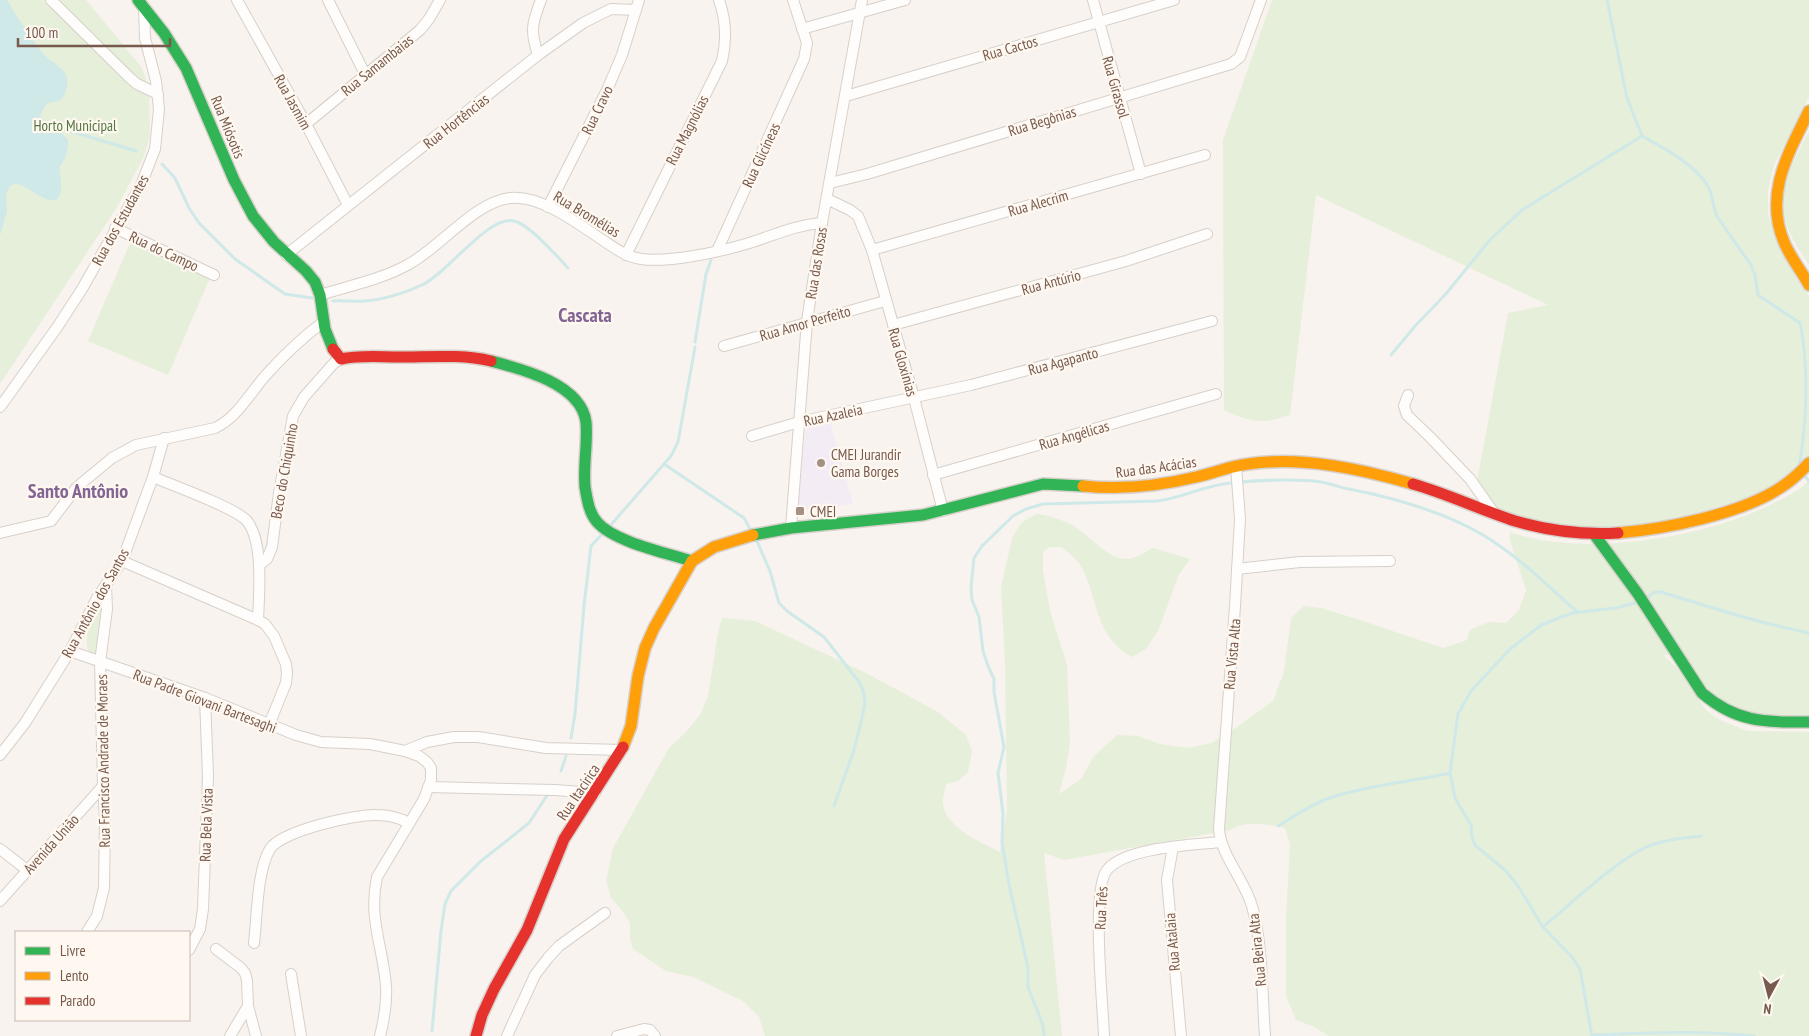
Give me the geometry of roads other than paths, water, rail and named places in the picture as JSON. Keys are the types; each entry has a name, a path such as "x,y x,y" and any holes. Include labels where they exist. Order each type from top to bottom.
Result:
{"street":[{"path":"50,0 130,78 137,84 158,94"},
{"name":"Rua Jasmim","path":"237,0 306,124 348,205"},
{"path":"328,0 365,74"},
{"name":"Rua Samambaias","path":"306,124 420,30 440,0"},
{"path":"538,55 532,32 532,23 541,0"},
{"name":"Rua Magnólias","path":"626,255 722,60 726,43 719,0"},
{"path":"793,0 802,29 905,0"},
{"name":"Rua das Rosas","path":"791,528 807,321 822,223 862,0"},
{"name":"Rua Girassol","path":"1093,0 1141,174"},
{"name":"Rua Cactos","path":"846,96 1174,0"},
{"name":"Rua Begônias","path":"830,183 867,174 1231,64 1240,57 1246,46 1261,0"},
{"name":"Rua dos Estudantes","path":"0,407 82,289 141,185 155,148 158,127 158,94 145,38 141,4"},
{"name":"Rua Miósotis","path":"141,4 185,66 230,173 254,217 286,255"},
{"name":"Rua Hortências","path":"286,255 538,55 583,22 611,9 638,5"},
{"name":"Rua Cravo","path":"548,207 607,90 622,55 638,5"},
{"name":"Rua Glicíneas","path":"718,251 804,59 807,43 802,29"},
{"path":"1809,111 1781,177 1776,193 1775,207 1776,221 1784,244 1809,285"},
{"name":"Rua Alecrim","path":"872,250 1204,155"},
{"name":"Rua Bromélias","path":"320,295 375,278 407,265 434,247 488,204 520,197 548,207 626,255 651,260 718,251 746,244 804,224 822,223"},
{"name":"Rua Gloxínias","path":"827,199 858,216 872,250 914,398 943,510"},
{"name":"Rua do Campo","path":"115,228 214,275"},
{"name":"Rua Antúrio","path":"892,325 1126,261 1208,234"},
{"path":"286,255 314,279 320,295 322,322 331,346 341,360 360,356 483,359 538,377 568,392 578,401 584,414 586,426 586,492 591,510 598,523 624,538 692,561"},
{"name":"Rua Amor Perfeito","path":"724,346 807,321 885,301"},
{"name":"Rua Agapanto","path":"914,398 971,385 1212,321"},
{"path":"0,533 51,521 76,487 112,458 136,445 215,428 223,424 282,359 322,322"},
{"name":"Beco do Chiquinho","path":"259,566 267,559 272,547 279,493 293,416 304,396 334,363 341,360"},
{"name":"Rua Angélicas","path":"933,475 1216,394"},
{"path":"1408,395 1404,406 1407,415 1470,479 1494,514"},
{"name":"Rua Azaleia","path":"752,436 799,422 914,398"},
{"name":"Rua Antônio dos Santos","path":"0,755 25,723 70,651 97,598 122,562 153,477 164,438"},
{"name":"Rua das Acácias","path":"692,561 714,547 740,538 791,528 900,518 943,510 1043,484 1120,489 1197,477 1258,462 1285,462 1394,478 1432,490 1494,514 1542,528 1594,534 1648,530 1679,524 1741,507 1767,497 1784,488 1802,473 1809,463"},
{"name":"Rua Vista Alta","path":"1221,842 1219,829 1240,519 1236,466"},
{"path":"153,477 239,514 247,520 256,540 259,566 258,620"},
{"path":"1594,534 1638,594 1702,693 1714,705 1745,719 1772,722 1809,722"},
{"name":"Rua Itacirica","path":"476,1036 482,1015 526,930 564,839 622,750 631,726 638,676 645,648 654,628 692,561"},
{"path":"1237,569 1300,562 1390,561"},
{"path":"122,562 265,624 274,636 286,664 287,673 286,682 269,725"},
{"name":"Rua Francisco Andrade de Moraes","path":"88,931 101,906 104,888 105,819 102,786 100,662 107,609 106,585"},
{"name":"Rua Padre Giovani Bartesaghi","path":"70,651 205,698 296,735 337,744 370,744 405,751 419,756 427,762 432,773 428,787"},
{"name":"Rua Bela Vista","path":"190,948 200,928 203,909 208,776 205,698"},
{"path":"405,751 427,742 454,737 478,737 546,748 622,750"},
{"name":"Avenida União","path":"0,901 102,786"},
{"path":"380,1036 386,1000 386,984 374,912 374,891 377,877 424,799 428,787 555,790 595,793"},
{"path":"254,943 261,880 270,848 296,833 357,816 388,815 409,823"},
{"name":"Rua Três","path":"1104,1036 1098,906 1103,877 1108,869 1116,863 1138,854 1155,849 1221,842"},
{"name":"Rua Beira Alta","path":"1221,842 1252,905 1257,929 1265,1036"},
{"name":"Rua Atalaia","path":"1173,847 1168,880 1181,1036"},
{"path":"0,849 27,870"},
{"path":"507,1036 535,975 548,958 559,946 605,913"},
{"path":"216,949 245,973 248,1006 256,1036"},
{"path":"291,974 301,1036"},
{"path":"230,1036 248,1006"},
{"path":"617,1036 644,1029 650,1030 655,1036"}],"water":[{"path":"0,0 7,0 41,51 65,73 67,85 64,96 58,101 47,103 40,115 43,120 68,140 68,147 60,166 61,190 59,197 55,200 50,200 22,185 11,185 6,193 7,212 0,235"}],"waterway":[{"path":"1607,0 1627,98 1642,136 1688,164 1703,179 1709,188 1718,218 1751,265 1755,275 1758,295 1800,323 1805,357 1806,395 1804,432 1799,467"},
{"path":"43,123 136,151"},
{"path":"1391,355 1445,295 1489,241 1522,210 1642,136"},
{"path":"162,164 175,178 189,208 199,223 235,259 285,294 312,298"},
{"path":"333,301 378,299 422,285 443,270 480,236 492,227 504,222 514,221 527,228 543,241 568,268"},
{"path":"695,342 706,274 711,260"},
{"path":"609,527 671,456 678,442 695,347"},
{"path":"664,464 744,518 750,529"},
{"path":"1803,474 1809,481"},
{"path":"1044,1036 1043,1025 1028,987 1028,968 1002,843 1003,813 998,773 1004,747 994,692 994,679 983,651 979,617 972,600 971,587 974,558 982,546 1013,516 1026,509 1043,504 1157,501 1221,484 1283,480 1322,482 1415,506 1467,526 1508,552 1577,612"},
{"path":"571,738 591,546 604,532"},
{"path":"756,539 770,571 779,603 787,611 824,637 859,682 863,690 865,702 863,714 854,750 834,806"},
{"path":"1645,599 1655,592 1661,592 1753,620 1809,633"},
{"path":"1592,1036 1580,969 1572,957 1543,927 1518,886 1506,871 1475,845 1471,825 1455,798 1450,773 1458,714 1471,691 1509,650 1541,625 1572,613 1616,608 1639,602"},
{"path":"561,771 566,756"},
{"path":"1278,826 1329,798 1359,790 1450,773"},
{"path":"432,1031 441,931 445,904 451,891 481,861 529,823 548,794"},
{"path":"1543,927 1605,874 1644,848 1664,841 1701,836"},
{"path":"1592,1035 1693,1033 1754,1036"}],"place":[{"name":"CMEI Jurandir Gama Borges","path":"821,463"},
{"name":"CMEI","path":"800,511"}],"district":[{"name":"Cascata","path":"585,315"},
{"name":"Santo Antônio","path":"78,491"}],"park label":[{"name":"Horto Municipal","path":"75,125"}]}
